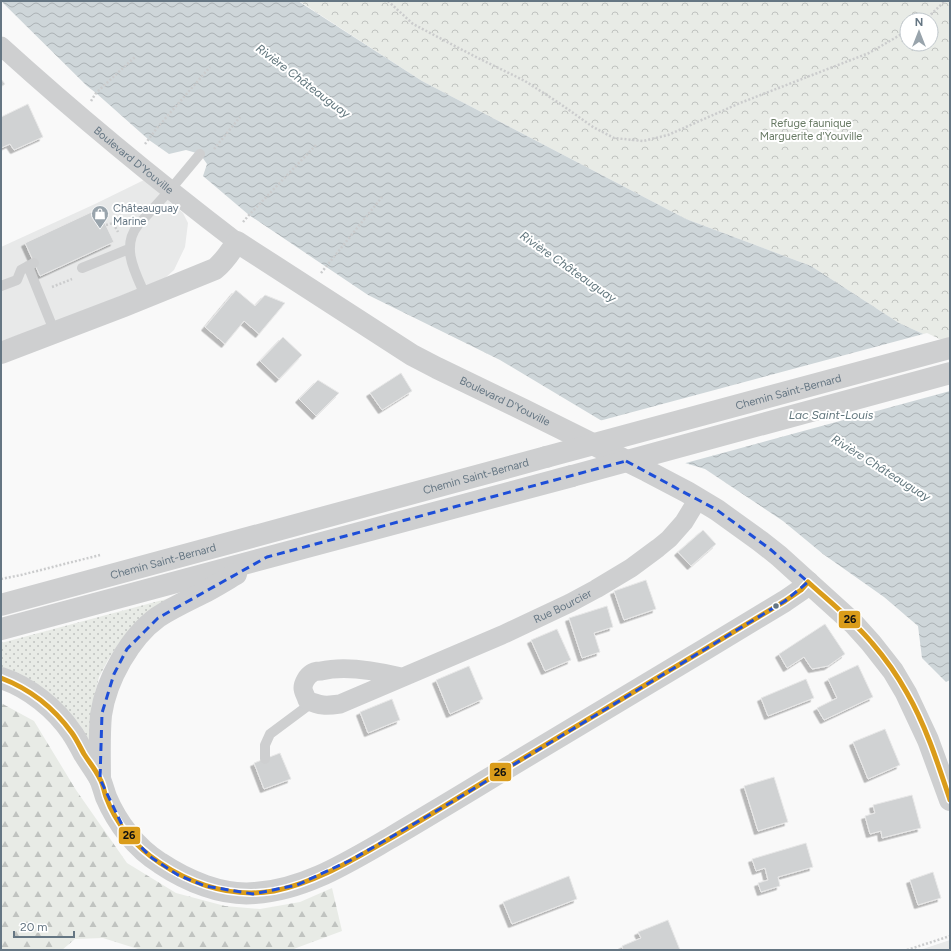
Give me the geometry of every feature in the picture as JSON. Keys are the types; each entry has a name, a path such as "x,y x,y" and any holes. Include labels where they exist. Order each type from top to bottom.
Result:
{"street":[{"name":"Boulevard D'Youville","path":"1,46 78,115 237,242 391,342 437,368 678,487 717,510 779,556 853,623 893,671 906,693 928,740 950,800"},
{"path":"1,353 215,269 227,257 237,242"},
{"name":"Chemin Saint-Bernard","path":"1,605 950,348"},
{"path":"1,629 950,373"},
{"name":"Rue Bourcier","path":"313,702 318,705 340,704 502,635 570,603 631,568 669,539 684,522 698,499"},
{"path":"100,779 100,725 102,713 114,674 127,649 145,629 171,609 267,557"},
{"path":"1,678 17,684 29,692 43,702 59,717 72,733 100,779 116,817 125,831 152,858 178,875 205,886 237,893 253,894 282,889 317,877 378,845 785,601 801,590 808,582"},
{"path":"1,597 26,598"},
{"path":"313,702 307,700 303,689 305,680 312,673 325,670 358,669 401,677"}],"lane":[{"path":"146,297 130,256 129,249 131,236 200,154"},
{"path":"82,268 129,249"},
{"path":"1,286 17,280 21,270 31,265 38,293 55,333"},
{"path":"265,759 265,745 270,734 313,702"}],"path":[{"path":"388,1 413,24 525,81 593,127 614,138 643,141 668,135 740,103 869,53 899,36"},
{"path":"933,12 945,1"},
{"path":"96,93 136,56"},
{"path":"149,140 157,128 210,66"},
{"path":"214,150 240,117"},
{"path":"249,215 317,144"},
{"path":"326,267 382,197"},
{"path":"106,225 113,223 119,234"},
{"path":"38,293 80,276 82,268"},
{"path":"907,950 950,936"}],"highlighted area":[{"path":"626,461 717,510 770,549 808,582 785,601 445,806 351,860 297,885 253,894 205,886 178,875 152,858 125,831 100,779 102,713 114,674 127,649 158,618 267,557"}],"shaded area":[{"path":"144,180 183,213 188,223 185,247 174,270 165,278 51,324 1,341 1,247"},
{"path":"950,940 950,950 920,950"}],"green space":[{"name":"Refuge faunique Marguerite d'Youville","path":"299,1 950,1 950,346 899,323 811,266 686,219 422,81"},
{"path":"170,598 119,643 108,660 99,677 94,697 89,742 1,668 1,643"},
{"path":"1,703 34,721 76,790 127,863 176,893 225,906 260,909 300,902 332,888 342,931 291,950 141,950 103,938 75,939 62,950 1,950"}],"water":[{"name":"Lac Saint-Louis","path":"1,1 298,1 422,81 686,219 811,266 899,323 950,346 950,680 946,682 922,658 918,626 884,597 823,554 783,521 705,469 685,463 602,421 500,360 368,295 249,215 203,176 207,164 200,154 186,150 169,154 149,140 87,86"}],"pier":[{"path":"927,333 950,344 950,391 682,464 599,421"}],"building":[{"path":"1,79 5,84 1,87"},
{"path":"28,104 43,137 14,150 10,144 1,148 1,117"},
{"path":"98,209 114,242 40,276 25,243"},
{"path":"236,290 255,306 265,295 285,303 259,334 244,321 225,344 205,327"},
{"path":"283,337 302,355 279,379 260,361"},
{"path":"401,373 412,391 382,410 370,393"},
{"path":"318,380 339,393 316,416 299,399"},
{"path":"703,530 716,544 691,566 678,552"},
{"path":"646,580 656,609 624,620 614,591"},
{"path":"607,606 613,627 594,633 600,652 582,658 569,618"},
{"path":"825,624 845,654 828,666 812,669 804,657 787,668 779,654"},
{"path":"557,629 571,660 545,671 531,640"},
{"path":"858,665 873,697 824,720 817,708 837,698 828,679"},
{"path":"469,666 483,699 450,714 436,680"},
{"path":"806,679 814,698 768,716 761,698"},
{"path":"392,699 400,720 368,733 360,712"},
{"path":"885,729 900,765 868,779 853,742"},
{"path":"280,753 291,779 264,789 254,763"},
{"path":"774,777 788,822 758,831 744,786"},
{"path":"912,795 921,828 882,838 881,831 870,834 865,816 875,813 873,805"},
{"path":"806,843 813,867 778,877 780,886 761,892 758,883 768,880 765,868 756,871 752,859"},
{"path":"933,872 941,898 918,905 910,880"},
{"path":"569,876 577,899 512,924 503,902"},
{"path":"668,920 680,950 623,950 622,946 641,938 638,932"}],"transit line":[{"name":"26","path":"1,678 12,682 41,700 65,724 74,736 102,783 110,807 121,826 151,857 173,871 200,884 229,891 258,893 274,891 303,883 358,857 785,601 801,590 808,582 841,611 865,635 895,673 920,719 931,745 950,800"}],"place":[{"name":"Châteauguay Marine","path":"100,229"}],"water label":[{"name":"Rivière Châteauguay","path":"303,81"},
{"name":"Rivière Châteauguay","path":"568,267"},
{"name":"Rivière Châteauguay","path":"881,468"}]}
